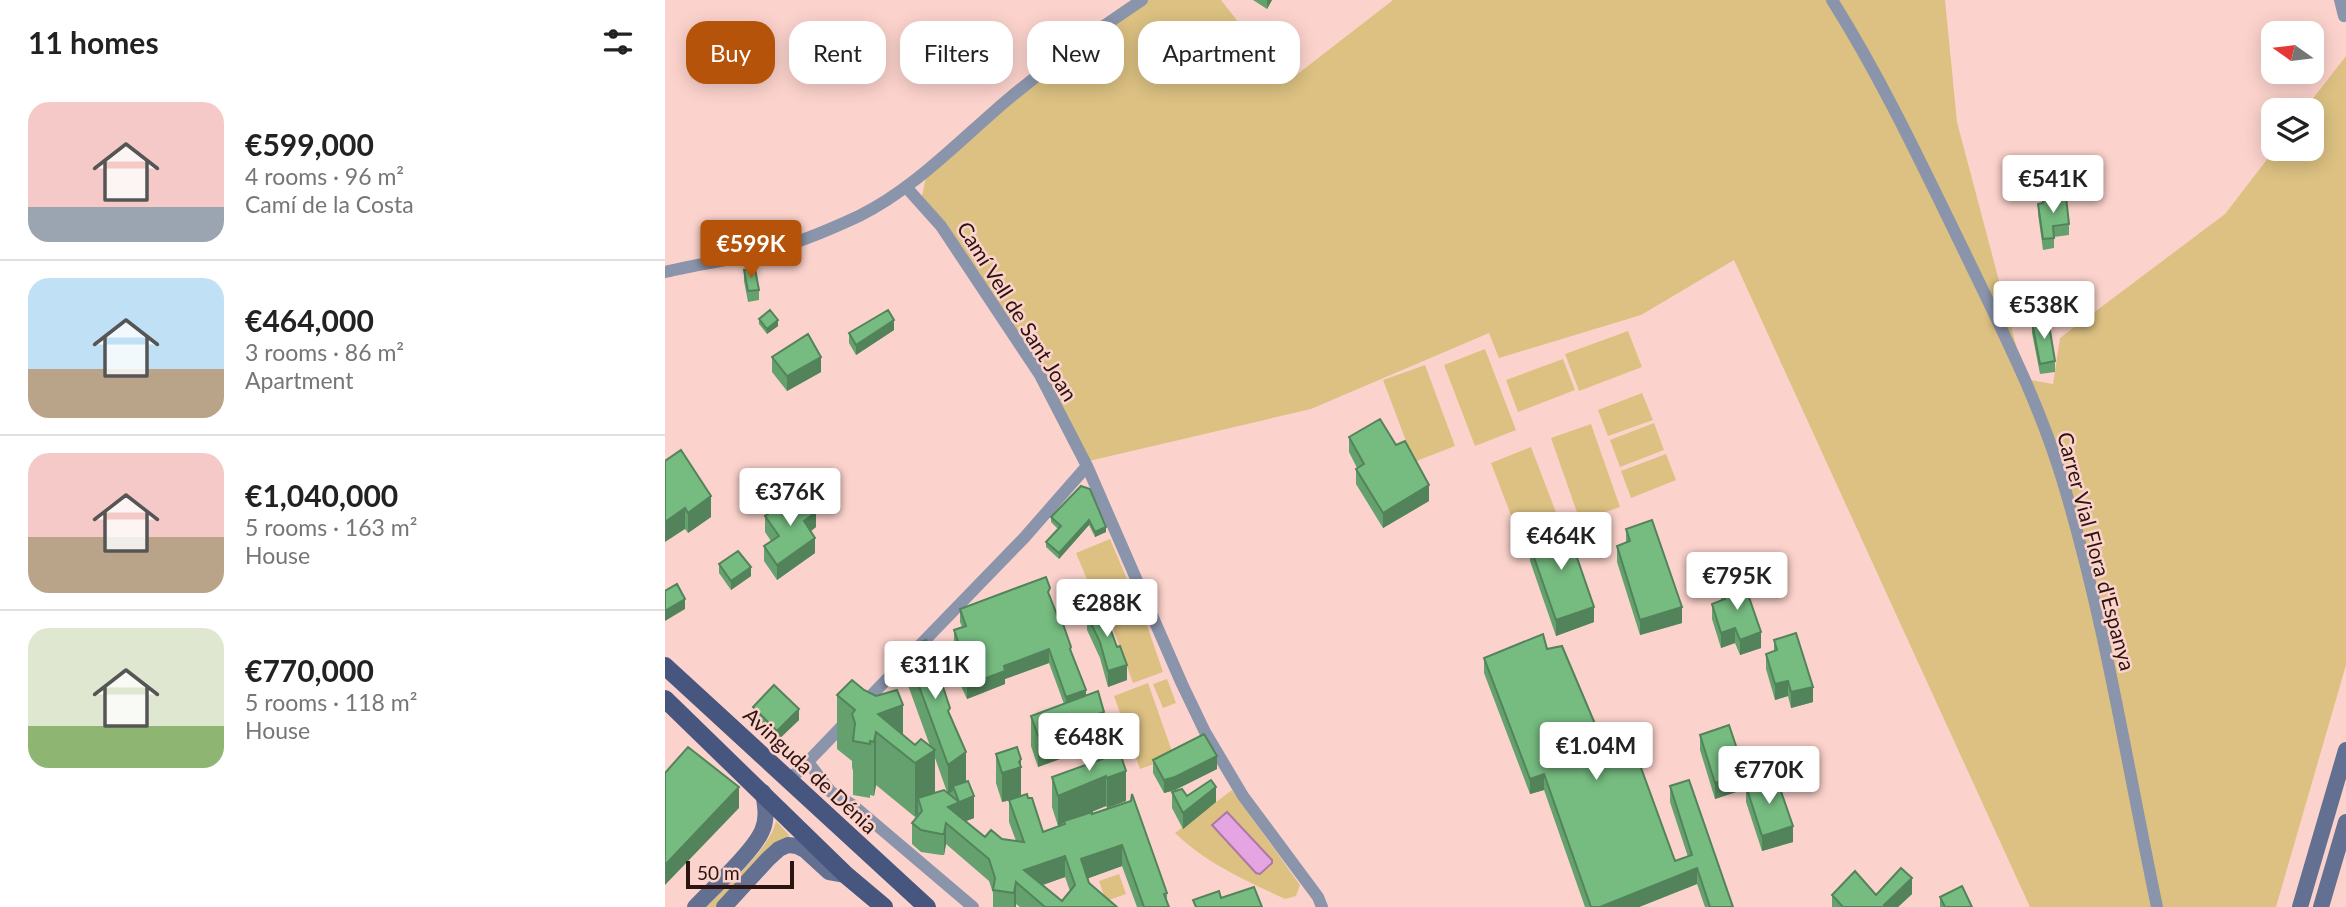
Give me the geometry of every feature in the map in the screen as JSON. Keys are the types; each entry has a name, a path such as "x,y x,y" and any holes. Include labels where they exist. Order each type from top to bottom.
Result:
{"main road":[{"name":"Avinguda de Dénia","path":"665,666 927,907"},
{"path":"665,699 846,875 884,907"}],"street":[{"path":"665,272 766,251 860,215 906,187 1025,85 1085,38 1142,0"},
{"name":"Carrer Vial Flora d'Espanya","path":"1832,0 1905,129 2048,435 2071,510 2103,637 2157,907"},
{"path":"2340,0 2344,16"},
{"name":"Camí Vell de Sant Joan","path":"906,187 941,226 1040,375 1087,466 1205,732 1243,796 1318,897 1322,907"},
{"path":"785,778 797,773 808,762 1024,538 1087,466"},
{"path":"2300,907 2346,750"},
{"name":"Avinguda de Dénia","path":"808,762 831,792 854,806 973,907"},
{"path":"695,907 753,845 762,831 766,818 763,792"},
{"path":"2321,907 2346,822"},
{"path":"724,907 768,859 788,845 805,850 829,872 846,875"}],"shaded area":[{"path":"1147,0 1221,0 1237,21 1138,21 1138,84 1300,84 1300,72 1393,0 1945,0 1957,122 2025,379 2053,384 2060,338 2225,214 2266,161 2324,161 2324,98 2313,98 2346,56 2346,665 2276,907 2030,907 1734,260 1641,315 1499,358 1489,333 1311,409 1089,461 947,224 922,196 926,177 1032,84 1124,84 1124,21 1116,21"},
{"path":"1628,331 1642,367 1579,391 1565,354"},
{"path":"1485,349 1516,430 1475,446 1444,365"},
{"path":"1563,359 1575,390 1518,412 1506,380"},
{"path":"1425,365 1455,446 1414,462 1383,380"},
{"path":"1642,393 1653,420 1608,436 1598,410"},
{"path":"1654,423 1664,450 1620,467 1610,440"},
{"path":"1591,424 1620,507 1580,521 1551,438"},
{"path":"1531,447 1562,528 1522,544 1491,463"},
{"path":"1666,454 1676,480 1631,498 1621,471"},
{"path":"1110,539 1138,605 1103,618 1076,553"},
{"path":"1142,611 1163,672 1133,683 1111,623"},
{"path":"1167,679 1176,703 1163,708 1153,684"},
{"path":"1148,683 1174,757 1140,769 1114,696"},
{"path":"1232,790 1300,885 1296,896 1285,899 1241,878 1200,854 1175,833"},
{"path":"1227,812 1272,860 1260,874 1256,873 1212,825"},
{"path":"776,821 790,836 781,840 717,907 706,907 756,855 772,832"},
{"path":"1119,874 1126,894 1106,901 1099,881"}],"building":[{"path":"2066,197 2069,224 2053,226 2054,238 2043,239 2038,204 2043,203 2043,199"},
{"path":"755,269 759,290 748,291 744,270"},
{"path":"770,310 778,320 767,329 759,319"},
{"path":"888,310 894,320 856,345 849,333"},
{"path":"2048,319 2055,361 2040,364 2032,322"},
{"path":"808,334 821,357 787,376 772,357"},
{"path":"1380,419 1396,445 1405,441 1429,485 1383,513 1356,469 1364,464 1349,437"},
{"path":"681,450 711,496 688,513 685,508 665,522 665,461"},
{"path":"1081,486 1090,489 1106,527 1095,532 1089,520 1059,553 1046,542 1061,526 1051,517"},
{"path":"801,491 816,512 804,521 815,538 777,565 764,546 779,536 765,516"},
{"path":"1564,520 1594,607 1556,620 1530,546 1543,541 1539,529"},
{"path":"1652,520 1682,607 1640,620 1617,546 1630,541 1626,529"},
{"path":"738,551 751,567 731,581 719,564"},
{"path":"1046,577 1050,588 1048,592 1059,620 1062,621 1086,690 1066,697 1049,649 1004,666 1005,671 967,685 956,661 964,658 954,630 966,626 960,609"},
{"path":"1743,580 1761,632 1740,640 1735,628 1721,633 1712,604 1725,599 1721,588"},
{"path":"677,584 685,599 665,611 665,591"},
{"path":"1107,608 1113,626 1110,628 1127,665 1108,671 1100,642 1087,615"},
{"path":"1796,633 1813,687 1791,692 1788,681 1775,684 1766,654 1777,650 1774,640"},
{"path":"1543,634 1547,649 1562,646 1598,731 1613,727 1625,756 1636,754 1675,861 1692,855 1670,786 1689,780 1733,907 1710,907 1697,868 1600,907 1591,907 1544,774 1530,779 1484,658"},
{"path":"926,640 931,651 928,655 950,708 948,711 966,752 948,765 905,648"},
{"path":"852,680 876,696 897,690 903,705 878,714 915,745 921,739 935,750 915,763 876,732 874,742 870,741 870,744 853,741 855,723 852,714 855,710 837,695"},
{"path":"774,685 799,709 777,731 753,707"},
{"path":"1098,691 1104,712 1038,736 1031,716"},
{"path":"1729,725 1745,773 1715,783 1700,735"},
{"path":"1204,734 1217,756 1164,780 1153,760"},
{"path":"688,747 739,787 665,865 665,773"},
{"path":"1017,747 1021,767 1002,773 996,754"},
{"path":"1119,750 1126,771 1107,778 1106,776 1058,796 1052,777 1108,757"},
{"path":"1776,777 1793,826 1762,836 1746,786"},
{"path":"1211,780 1216,787 1183,813 1172,792 1182,789 1187,796"},
{"path":"968,781 974,796 948,807 985,837 991,830 1002,839 1024,842 1009,800 1027,794 1028,798 1032,798 1043,832 1065,824 1064,821 1131,801 1132,794 1167,893 1164,894 1169,907 1144,907 1122,845 1081,859 1089,883 1117,907 1045,907 1016,882 1014,893 993,890 995,878 989,859 946,823 944,834 941,834 921,830 912,823 922,811 918,798 944,790 959,802 953,786","holes":["1065,856 1075,885 1062,901 1024,870"]},
{"path":"1901,868 1912,878 1884,905 1886,907 1843,907 1832,895 1855,871 1876,895"},
{"path":"1962,886 1972,907 1945,907 1940,897"},
{"path":"1254,887 1262,907 1196,907 1193,900 1219,891 1221,898"}]}
